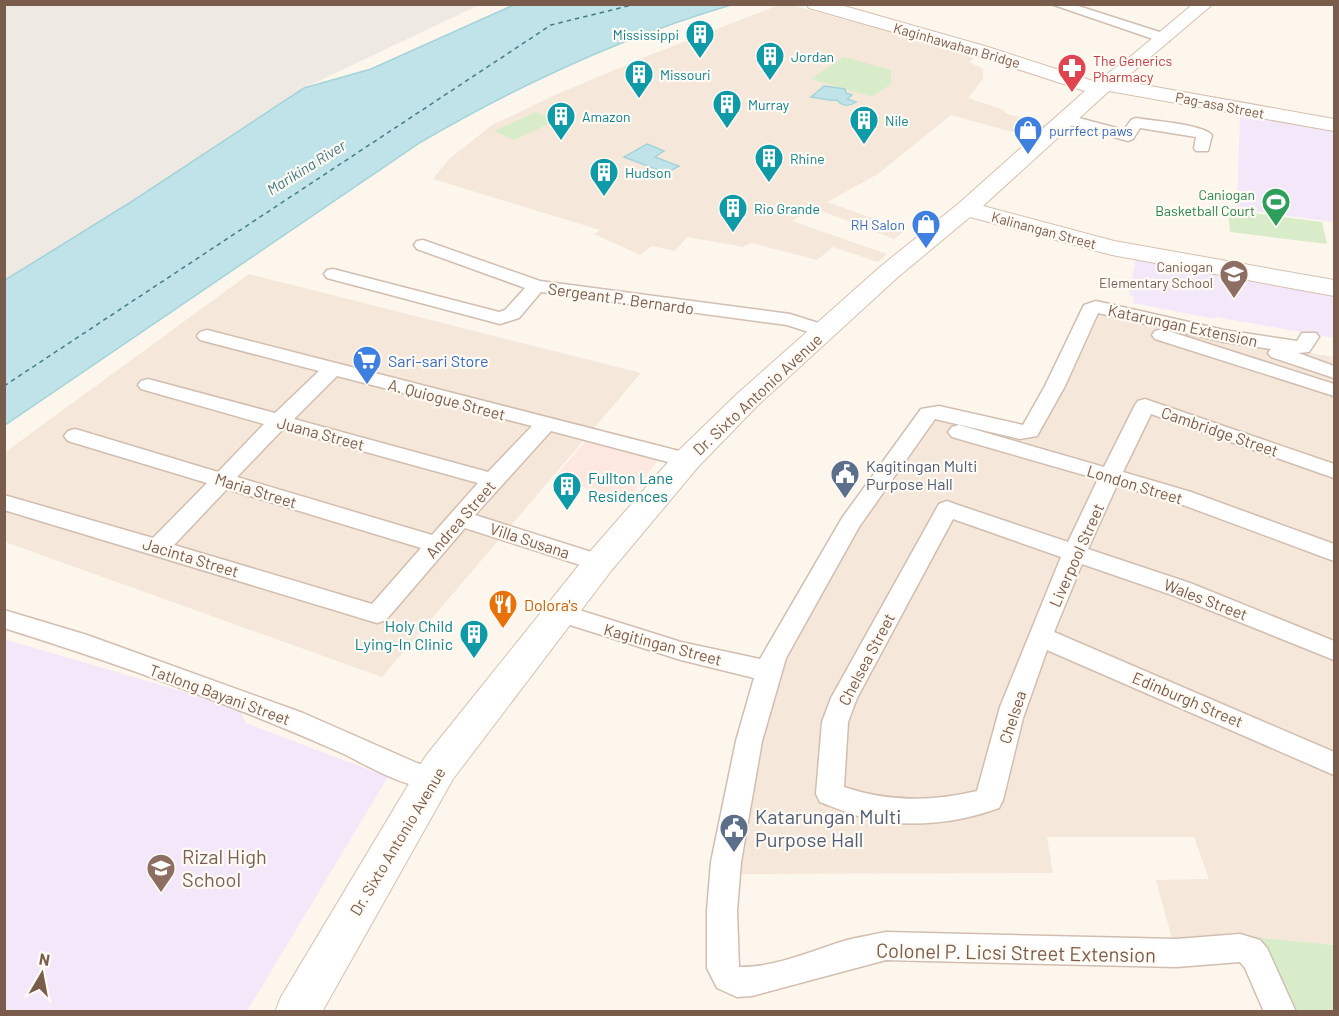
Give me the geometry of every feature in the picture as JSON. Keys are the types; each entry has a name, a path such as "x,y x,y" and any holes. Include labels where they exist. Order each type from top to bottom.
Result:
{"main road":[{"name":"Kaginhawahan Bridge","path":"815,4 1102,86"},
{"name":"Dr. Sixto Antonio Avenue","path":"297,1011 432,778 599,563 687,460 747,400 889,272 966,209 1102,86 1204,4"},
{"name":"Pag-asa Street","path":"1102,86 1335,125"},
{"name":"Kalinangan Street","path":"966,209 1112,248 1335,288"}],"street":[{"path":"1057,4 1164,38"},
{"path":"844,9 1102,86"},
{"path":"1064,119 1128,136 1137,123 1198,133 1204,135 1202,148"},
{"name":"Sergeant P. Bernardo","path":"423,245 537,286 790,320 824,331"},
{"path":"333,274 500,318 512,314 537,286"},
{"name":"Katarungan Extension","path":"768,670 804,601 850,523 928,414 939,412 1020,432 1030,431 1055,386 1091,309 1104,308 1267,344 1302,348 1310,337"},
{"path":"1126,323 1335,390"},
{"name":"A. Quiogue Street","path":"207,336 687,460"},
{"path":"1232,357 1238,350 1253,348 1276,352 1335,372"},
{"path":"158,547 246,453 333,369"},
{"name":"Juana Street","path":"148,386 493,480"},
{"name":"Cambridge Street","path":"1112,476 1145,405 1335,471"},
{"name":"London Street","path":"934,423 1024,452 1183,497 1335,553"},
{"name":"Andrea Street","path":"377,614 493,480 545,425"},
{"name":"Maria Street","path":"75,436 438,544"},
{"name":"Liverpool Street","path":"1040,636 1112,476"},
{"name":"Jacinta Street","path":"4,502 377,614"},
{"name":"Chelsea Street","path":"988,800 955,809 911,810 870,807 830,794 835,722 844,698 947,509 1076,552"},
{"name":"Villa Susana","path":"460,518 599,563"},
{"name":"Wales Street","path":"1076,552 1181,589 1335,651"},
{"name":"Kagitingan Street","path":"560,613 681,651 768,670"},
{"name":"Tatlong Bayani Street","path":"4,619 78,642 294,720 412,773 432,778"},
{"name":"Edinburgh Street","path":"1040,636 1335,764"},
{"name":"Chelsea","path":"988,800 1013,709 1040,636"},
{"name":"Colonel P. Licsi Street Extension","path":"768,670 749,741 726,862 722,910 723,968 728,978 737,982 752,981 792,972 846,954 886,946 1176,953 1239,948 1249,950 1256,958 1280,1011"}],"shaded area":[{"path":"5,5 479,5 304,88 131,202 5,280"},
{"path":"779,5 791,5 976,55 969,62 983,69 983,79 968,98 1004,110 1005,113 1048,126 1034,138 951,115 878,174 827,202 906,230 894,239 814,208 792,221 887,254 878,262 833,247 817,260 751,243 743,247 687,237 675,251 652,246 640,255 594,234 600,230 433,179 449,159 492,125 555,95 655,53"},
{"path":"1240,114 1334,125 1334,222 1237,209"},
{"name":"Caniogan Elementary School","path":"1136,258 1334,293 1334,338 1133,303 1134,296 1129,295"},
{"path":"249,274 641,373 382,677 5,542 4,453"},
{"path":"1091,308 1228,339 1334,357 1334,945 1253,937 1172,939 1156,880 1209,879 1194,837 1047,837 1053,873 728,874 773,668 846,533 933,413 1023,436"},
{"path":"588,438 658,460 626,501 554,478"},
{"name":"Rizal High School","path":"4,639 239,708 246,723 388,777 247,1011 5,1011"}],"green space":[{"path":"844,57 891,70 891,84 872,97 811,79"},
{"path":"536,112 555,121 514,140 494,131"},
{"name":"Caniogan Basketball Court","path":"1228,210 1322,222 1327,244 1230,232"},
{"path":"1253,937 1334,945 1334,1011 1286,1011"}],"water":[{"name":"Marikina River","path":"516,4 731,5 650,32 572,64 495,101 421,142 5,425 5,280 131,202 304,88 371,69"},
{"path":"824,86 845,89 846,93 852,95 847,99 856,102 846,105 837,100 811,97"},
{"path":"647,144 664,151 655,157 679,166 666,173 624,157"}],"ferry route":[{"path":"4,386 551,25 636,4"}],"place":[{"name":"Mississippi","path":"700,60"},
{"name":"Jordan","path":"770,82"},
{"name":"The Generics Pharmacy","path":"1072,94"},
{"name":"Missouri","path":"639,100"},
{"name":"Murray","path":"727,130"},
{"name":"Amazon","path":"561,142"},
{"name":"Nile","path":"864,146"},
{"name":"purrfect paws","path":"1028,156"},
{"name":"Rhine","path":"769,184"},
{"name":"Hudson","path":"604,198"},
{"name":"Caniogan Basketball Court","path":"1276,228"},
{"name":"Rio Grande","path":"733,234"},
{"name":"RH Salon","path":"926,250"},
{"name":"Caniogan Elementary School","path":"1234,300"},
{"name":"Sari-sari Store","path":"367,386"},
{"name":"Kagitingan Multi Purpose Hall","path":"845,500"},
{"name":"Fullton Lane Residences","path":"567,512"},
{"name":"Dolora's","path":"503,630"},
{"name":"Holy Child Lying-In Clinic","path":"474,660"},
{"name":"Katarungan Multi Purpose Hall","path":"734,854"},
{"name":"Rizal High School","path":"161,894"}]}
